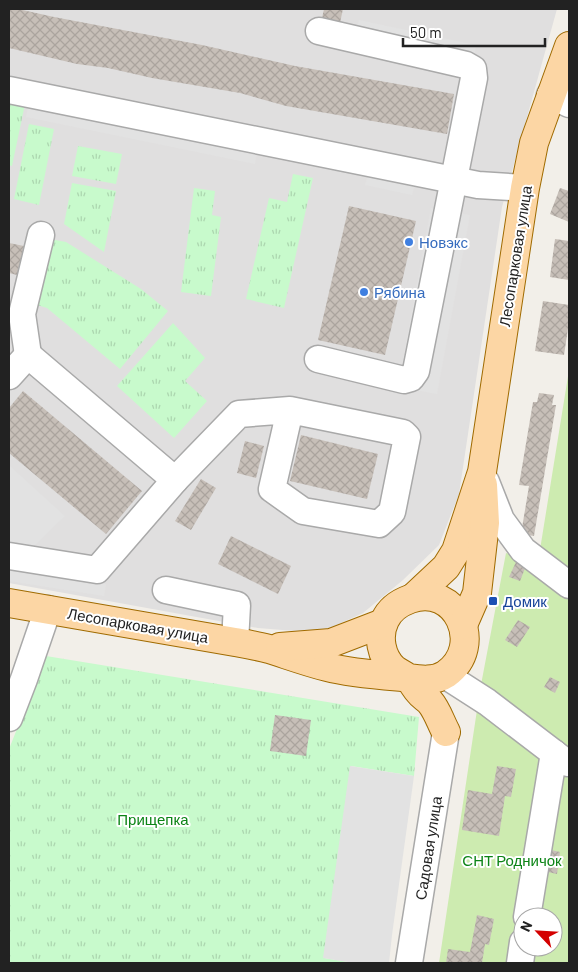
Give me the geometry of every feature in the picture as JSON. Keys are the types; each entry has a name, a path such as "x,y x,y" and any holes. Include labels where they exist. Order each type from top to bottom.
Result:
{"main road":[{"name":"Лесопарковая улица","path":"482,472 525,188 534,143 560,100 569,46"},
{"path":"414,597 446,567 456,551 482,472"},
{"path":"463,625 477,592 485,524 482,472"},
{"path":"266,648 328,668 408,678 417,680 435,679 445,675 460,659 465,635 463,625 455,611 437,598 426,596 414,597 397,605 383,623 381,645 386,659 395,670 408,678 432,706 446,732"},
{"name":"Лесопарковая улица","path":"9,603 266,648"},
{"path":"266,648 331,643 383,623"},
{"path":"445,675 451,700 446,732"}],"street":[{"path":"318,360 404,380 411,378 416,371 474,78 473,69 466,65 319,31"},
{"path":"9,90 478,185 525,188"},
{"path":"42,235 22,314 28,355 176,480"},
{"path":"9,376 28,355"},
{"path":"9,556 98,570 176,480 239,414 290,410 403,433 407,437 392,512 379,524 303,511 272,489 290,410"},
{"path":"482,472 501,520 523,550 569,585"},
{"path":"166,590 237,605 235,642"},
{"path":"9,718 48,610"},
{"path":"445,675 487,702 562,759 529,907"},
{"name":"Садовая улица","path":"410,963 446,732"}],"shaded area":[{"path":"9,9 557,9 502,207 459,494 439,545 403,580 363,613 319,633 258,628 9,583"},
{"path":"359,20 476,45 474,57 356,31"},
{"path":"29,103 257,150 255,164 26,117"},
{"path":"368,174 415,183 412,195 365,185"},
{"path":"431,208 470,215 437,394 398,387"},
{"path":"9,465 65,516 29,551 9,547"},
{"path":"9,568 106,584 104,596 9,581"},
{"path":"350,766 414,776 389,963 354,963 323,958"}],"green space":[{"path":"9,100 25,104 12,166 9,165"},
{"path":"29,124 54,129 39,205 14,199"},
{"path":"78,146 122,154 116,184 72,176"},
{"path":"293,174 313,178 284,308 246,299 269,198 287,202"},
{"path":"72,183 116,191 104,252 64,224"},
{"path":"194,188 215,191 212,215 221,217 211,296 181,292"},
{"path":"50,239 66,242 141,289 168,311 120,369 47,308 37,305"},
{"path":"173,323 205,358 185,381 207,401 174,438 117,386"},
{"name":"СНТ Родничок","path":"569,370 569,963 439,963 480,690 506,553 538,562"},
{"name":"Прищепка","path":"46,656 419,717 414,776 351,766 324,958 354,963 9,963 9,749"}],"building":[{"path":"9,9 18,9 202,45 295,66 454,94 447,134 286,106 240,93 77,64 9,48"},
{"path":"324,9 343,9 339,27 321,23"},
{"path":"560,188 569,191 569,222 550,214"},
{"path":"349,206 416,221 385,355 318,340"},
{"path":"555,239 569,241 569,280 550,277"},
{"path":"9,243 24,246 17,275 9,273"},
{"path":"543,301 569,305 569,322 564,355 535,351"},
{"path":"23,391 142,491 106,534 9,453 9,408"},
{"path":"539,393 554,395 552,405 556,405 534,536 521,534 529,486 519,485 533,402 537,402"},
{"path":"301,435 378,454 367,499 290,481"},
{"path":"245,441 264,446 256,478 237,473"},
{"path":"201,479 216,488 191,530 175,521"},
{"path":"231,536 291,566 278,594 218,564"},
{"path":"516,562 526,566 520,581 509,577"},
{"path":"518,620 530,627 517,647 505,640"},
{"path":"550,677 560,682 555,693 544,687"},
{"path":"275,715 311,720 306,756 270,751"},
{"path":"497,766 516,769 511,797 505,796 499,836 462,830 468,790 492,794"},
{"path":"547,849 560,852 557,874 543,871"},
{"path":"477,915 494,919 489,945 485,944 482,963 446,963 448,949 470,952"}],"place":[{"name":"Новэкс","path":"409,242"},
{"name":"Рябина","path":"364,292"},
{"name":"Домик","path":"493,601"}]}
